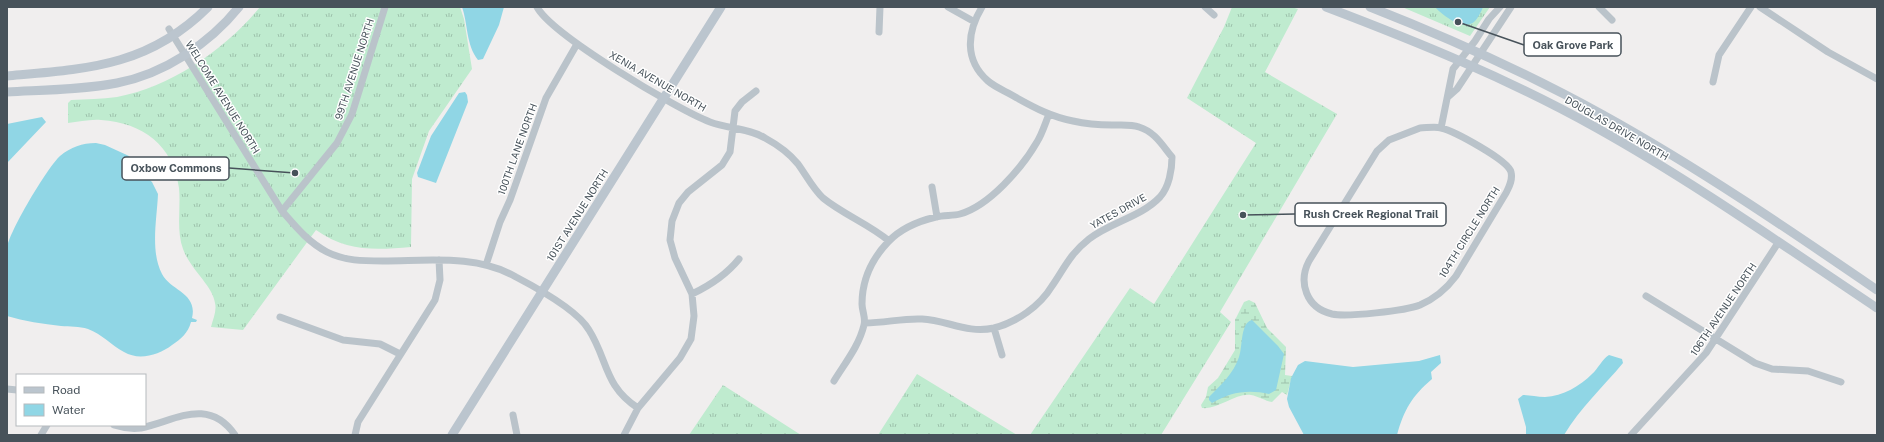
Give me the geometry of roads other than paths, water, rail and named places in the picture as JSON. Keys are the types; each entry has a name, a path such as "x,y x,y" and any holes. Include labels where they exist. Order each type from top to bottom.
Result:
{"main road":[{"path":"7,76 95,67 139,54 171,32 191,22 208,7"},
{"path":"7,92 100,86 118,83 147,74 185,55 221,27 239,7"},
{"name":"101ST AVENUE NORTH","path":"452,435 721,7"},
{"name":"DOUGLAS DRIVE NORTH","path":"1326,7 1473,66 1564,110 1674,174 1877,308"},
{"name":"DOUGLAS DRIVE NORTH","path":"1370,7 1469,48 1575,100 1652,144 1725,189 1877,290"}],"street":[{"name":"99TH AVENUE NORTH","path":"282,212 338,144 352,114 385,7"},
{"name":"XENIA AVENUE NORTH","path":"537,7 577,44 664,98 711,123 733,129 752,131 783,148 797,163 822,197 842,212 876,230 889,241"},
{"path":"879,32 880,7"},
{"path":"948,7 973,21"},
{"name":"YATES DRIVE","path":"865,322 884,323 923,319 973,329 994,328 1019,317 1040,302 1052,286 1066,262 1076,250 1091,237 1150,206 1161,196 1168,183 1172,168 1172,157 1157,137 1143,129 1131,125 1090,124 1049,114 989,81 980,72 973,60 969,48 969,36 973,21 982,7"},
{"path":"1205,7 1214,15"},
{"path":"1441,128 1453,69 1489,19 1500,7"},
{"path":"1448,97 1457,89 1511,7"},
{"path":"1599,7 1612,20"},
{"path":"1713,82 1720,55 1751,7"},
{"path":"1760,7 1836,58 1877,79"},
{"name":"WELCOME AVENUE NORTH","path":"171,32 282,212 304,237 327,252 352,261 439,260 486,265 515,276 575,314 589,329 610,380 627,401 638,408"},
{"name":"100TH LANE NORTH","path":"486,265 500,222 510,200 546,98 577,44"},
{"path":"624,435 638,408 680,358 690,339 694,316 692,294 673,252 670,240 672,222 679,203 688,192 722,165 730,152 735,112 742,102 756,91"},
{"path":"834,381 858,342 865,322 862,306 862,288 867,271 889,241 904,229 937,217 961,214 980,204 1002,187 1037,142 1049,114"},
{"name":"104TH CIRCLE NORTH","path":"1420,128 1441,128 1498,158 1508,166 1511,172 1511,180 1506,193 1456,276 1450,284 1432,298 1420,305 1406,309 1331,314 1318,308 1305,293 1303,279 1305,268 1377,151 1389,140 1410,130 1420,128"},
{"path":"932,187 937,217"},
{"name":"106TH AVENUE NORTH","path":"1631,435 1698,364 1716,339 1778,243"},
{"path":"692,294 708,286 731,269 739,259"},
{"path":"355,435 358,422 438,294 440,280 439,260"},
{"path":"1646,296 1747,359 1763,366 1808,371 1841,382"},
{"path":"280,317 343,340 380,344 400,354"},
{"path":"994,328 1002,355"},
{"path":"120,426 141,428 177,416 195,413 218,420 235,435"},
{"path":"513,414 517,435"},
{"path":"41,435 46,426"}],"water":[{"path":"462,7 504,7 499,25 483,59 478,60 471,48"},
{"path":"1435,7 1483,7 1475,21 1465,25 1459,24 1448,18"},
{"path":"465,92 468,102 436,183 418,177 417,173 431,136 459,93"},
{"path":"42,117 46,122 7,163 7,124"},
{"path":"96,143 105,145 129,156 139,170 152,182 158,194 155,245 158,265 166,280 188,298 193,310 192,318 197,320 196,322 191,322 186,333 167,349 149,356 130,355 93,331 85,328 40,323 7,316 7,248 9,240 21,215 29,200 60,156 77,146"},
{"path":"1252,320 1284,354 1276,390 1269,394 1261,392 1239,392 1226,396 1212,403 1209,400 1209,397 1226,379 1237,363 1245,326"},
{"path":"1440,355 1441,363 1431,372 1432,379 1419,391 1410,404 1397,435 1304,435 1289,407 1287,399 1291,378 1298,365 1305,361 1353,367 1419,361"},
{"path":"1609,355 1622,359 1623,363 1584,407 1564,435 1526,435 1526,427 1518,399 1523,395 1542,397 1552,396 1571,390 1594,372"}],"place":[{"name":"Oak Grove Park","path":"1458,22"},
{"name":"Oxbow Commons","path":"295,173"},
{"name":"Rush Creek Regional Trail","path":"1243,215"}]}
